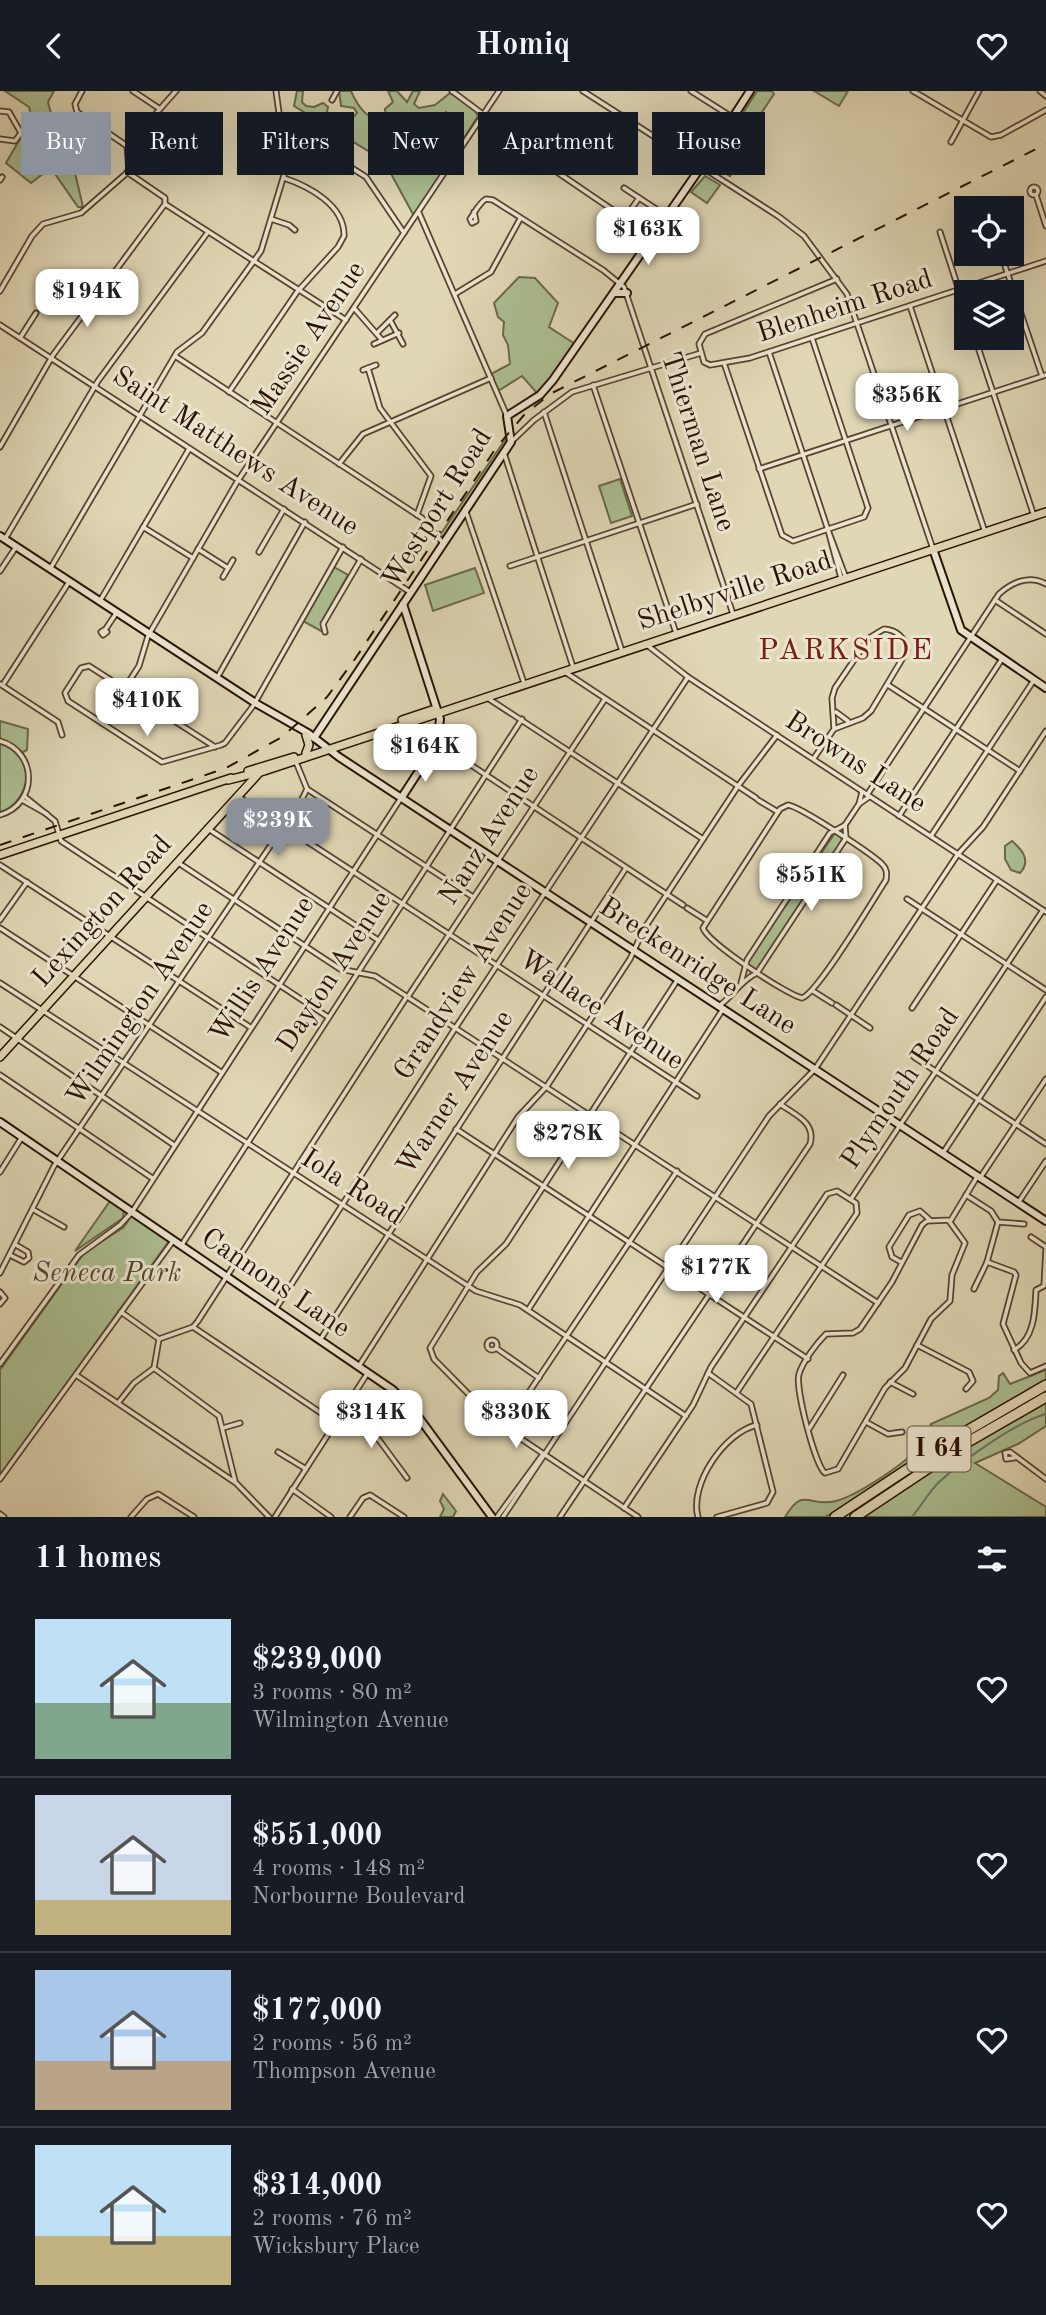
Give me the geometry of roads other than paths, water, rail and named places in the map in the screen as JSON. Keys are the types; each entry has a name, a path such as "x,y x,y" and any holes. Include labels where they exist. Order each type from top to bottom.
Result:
{"highway":[{"name":"I 64","path":"835,1517 953,1440 1046,1385"},
{"name":"I 64","path":"855,1517 966,1443 1046,1397"}],"main road":[{"name":"Westport Road","path":"737,112 750,91"},
{"name":"Westport Road","path":"310,735 326,719 511,442 507,416 547,388 695,175"},
{"path":"613,294 621,291 626,293"},
{"name":"Shelbyville Road","path":"295,759 1046,512"},
{"name":"Breckenridge Lane","path":"3,538 254,702 310,735 1046,1221"},
{"path":"933,549 959,627 970,638 1046,688"},
{"path":"403,604 438,712 437,743"},
{"name":"Shelbyville Road","path":"295,759 422,713 438,712"},
{"path":"306,753 310,735"},
{"name":"Willis Avenue","path":"402,797 437,743"},
{"path":"0,855 295,759"},
{"name":"Lexington Road","path":"0,1057 257,773 295,759"},
{"path":"228,780 242,781 257,773"},
{"name":"Lexington Road","path":"237,796 242,781"},
{"name":"Cannons Lane","path":"0,1122 393,1390 418,1415 495,1517"}],"street":[{"path":"82,91 75,108 79,114 125,145"},
{"path":"133,91 160,109"},
{"path":"157,112 176,91"},
{"path":"276,91 279,112"},
{"path":"332,100 337,91"},
{"path":"452,91 480,112"},
{"name":"Massie Avenue","path":"486,112 499,91"},
{"path":"583,91 652,135"},
{"path":"691,91 724,112"},
{"path":"913,91 923,94 963,121 995,137 1046,110"},
{"path":"951,142 979,91"},
{"path":"1040,91 1046,96"},
{"path":"0,111 9,112 21,133 15,141 0,139"},
{"name":"Massie Avenue","path":"102,723 139,666 149,634 238,480 478,124"},
{"path":"354,169 366,177 404,233"},
{"path":"0,291 32,236 43,224 80,213 125,175"},
{"path":"0,447 52,358 165,204 164,198 130,175"},
{"path":"50,569 175,356 206,328 254,261 271,219 284,175"},
{"path":"562,175 651,236"},
{"path":"713,175 793,226 838,279 858,323 933,549"},
{"path":"229,392 299,290 340,245 345,230 336,212 323,198 284,178"},
{"path":"624,188 656,209"},
{"path":"1035,195 1046,226"},
{"path":"625,218 639,198"},
{"path":"474,212 487,199 621,283"},
{"path":"165,204 346,320"},
{"path":"419,212 507,416"},
{"path":"271,219 295,230"},
{"path":"455,294 491,272 520,219"},
{"path":"3,538 95,386 208,232"},
{"path":"940,232 956,280"},
{"name":"Blenheim Road","path":"990,280 1046,261"},
{"path":"759,468 1044,375 1005,266"},
{"path":"511,442 544,412 572,392 701,353 699,344 705,334 838,279"},
{"name":"Thierman Lane","path":"621,283 653,368 733,614"},
{"name":"Blenheim Road","path":"701,353 707,365 724,363 768,352 954,292"},
{"path":"910,306 985,532"},
{"path":"354,308 383,340"},
{"path":"20,338 36,313"},
{"path":"378,332 395,315"},
{"path":"390,320 403,344"},
{"name":"Saint Matthews Avenue","path":"0,325 410,592"},
{"path":"373,344 399,333"},
{"path":"724,363 785,539 793,541 864,517 868,510 812,338"},
{"path":"979,350 1034,516"},
{"path":"768,352 844,578"},
{"path":"175,356 417,515 443,543"},
{"path":"376,365 365,369 380,408 431,476 417,515"},
{"path":"339,464 360,436 491,378"},
{"path":"593,385 676,633"},
{"path":"544,412 622,651"},
{"path":"100,601 189,448"},
{"path":"504,452 573,667"},
{"path":"498,460 507,464"},
{"path":"510,566 697,504"},
{"path":"259,552 284,509"},
{"path":"465,509 524,683"},
{"path":"217,678 304,522"},
{"path":"143,527 193,558"},
{"path":"0,571 16,547"},
{"path":"215,747 86,665 81,668 65,693 68,701 164,762 215,747 229,740 254,702 343,547"},
{"path":"198,548 228,568"},
{"path":"325,632 323,624 361,559"},
{"path":"223,577 233,561"},
{"path":"741,983 744,966 834,830 845,825 866,795 995,600 1017,582 1037,580 1046,584"},
{"path":"62,735 58,722 2,683 69,581"},
{"path":"995,600 1046,634"},
{"path":"105,630 117,613"},
{"path":"814,758 834,729 848,721 866,716 906,657 907,648 902,637 893,630 876,632 835,689 834,729"},
{"name":"Browns Lane","path":"646,643 649,649 688,677 1044,911"},
{"path":"900,815 1002,659"},
{"path":"562,670 778,812"},
{"name":"Grandview Avenue","path":"275,1310 545,892 688,677"},
{"path":"931,836 1034,680"},
{"path":"888,685 1020,771"},
{"path":"484,696 703,839"},
{"name":"Nanz Avenue","path":"193,1327 228,1278 407,997 605,699"},
{"path":"834,707 848,721"},
{"name":"Dayton Avenue","path":"181,1246 522,719"},
{"path":"412,722 437,743 532,808 706,920"},
{"path":"503,1517 716,1196 780,1104 815,1069 958,854 983,827 1046,731"},
{"path":"359,1366 521,1113 547,1086 703,839 738,786 777,735"},
{"path":"0,741 15,748 25,761 29,777 25,799 0,815"},
{"path":"204,750 205,742"},
{"path":"295,759 307,789 473,897"},
{"name":"Wilmington Avenue","path":"0,1273 57,1161 260,863 307,789"},
{"path":"859,804 866,795"},
{"name":"Wallace Avenue","path":"237,796 697,1096"},
{"name":"Willis Avenue","path":"0,1364 79,1255 120,1225 132,1212 402,797"},
{"path":"25,799 55,821 61,841 328,1017"},
{"path":"783,806 792,806 846,838 887,871 886,880 813,991 806,997 796,997 744,966 705,934 706,920 778,812 783,806"},
{"path":"528,1310 723,1009 741,983 757,973 846,838 845,825"},
{"path":"207,828 378,940"},
{"path":"177,862 340,969 375,976 457,1027 878,1303"},
{"path":"0,865 250,1027"},
{"name":"Warner Avenue","path":"320,1340 626,868"},
{"path":"912,1009 997,880"},
{"path":"0,921 27,882"},
{"path":"906,899 1046,990"},
{"name":"Plymouth Road","path":"737,1392 857,1213 858,1206 850,1199 1044,911"},
{"path":"0,929 221,1072"},
{"path":"638,1517 505,1429 484,1412 434,1359 430,1351 432,1341 467,1286 479,1269 505,1245 678,979"},
{"name":"Iola Road","path":"0,983 467,1286 484,1295 512,1301 528,1310 686,1416"},
{"path":"813,991 870,1028"},
{"path":"943,1153 1046,997"},
{"path":"723,1009 730,999"},
{"path":"0,1027 174,1145"},
{"path":"914,1057 1046,1144"},
{"path":"0,1075 152,1178"},
{"path":"949,1221 1046,1079"},
{"path":"560,1517 811,1141 808,1124 780,1104"},
{"path":"456,1129 808,1359"},
{"path":"0,1172 22,1137"},
{"path":"1018,1203 1046,1161"},
{"path":"505,1429 678,1170"},
{"path":"624,1508 686,1416 708,1373 744,1317 829,1192 837,1191 850,1199"},
{"path":"966,1195 991,1211 998,1222 987,1262 974,1289"},
{"path":"34,1210 64,1227"},
{"path":"901,1262 892,1257 889,1247 909,1215 920,1211 931,1221"},
{"path":"931,1221 949,1221 965,1243 952,1275 952,1298 931,1319 903,1371 890,1382 838,1469 829,1473 819,1467 798,1377 827,1334 853,1333 860,1329 878,1303 919,1228 931,1221"},
{"path":"998,1222 1024,1224"},
{"path":"1014,1350 1026,1341 1037,1310 1036,1290 1045,1289 1046,1248 1031,1237"},
{"path":"0,1479 173,1241"},
{"path":"10,1255 24,1262 29,1259 28,1252 16,1245"},
{"path":"987,1262 1016,1275 1003,1324 1014,1350 1029,1373 1046,1366"},
{"path":"0,1292 5,1298 0,1304"},
{"path":"121,1312 159,1339"},
{"path":"159,1339 193,1327 336,1423"},
{"path":"118,1403 134,1383 154,1368 159,1339"},
{"path":"917,1345 969,1372 973,1381 966,1389"},
{"path":"496,1349 539,1377"},
{"path":"154,1368 219,1416 236,1483"},
{"path":"76,1375 236,1483 272,1517 368,1372"},
{"path":"708,1373 751,1404 772,1490 771,1499 764,1505 717,1517"},
{"path":"809,1429 843,1375"},
{"path":"890,1382 913,1394"},
{"path":"343,1413 379,1440 407,1478"},
{"path":"806,1415 816,1417"},
{"path":"866,1422 888,1434 902,1432"},
{"path":"223,1428 240,1423"},
{"path":"698,1517 695,1497 703,1479 733,1435 757,1425"},
{"path":"278,1452 306,1469"},
{"path":"1014,1458 1046,1479"},
{"path":"292,1489 331,1517"},
{"path":"131,1517 147,1499 158,1495 194,1517"},
{"path":"350,1517 368,1495 404,1517"},
{"path":"495,1517 513,1499"},
{"path":"319,1517 321,1510"},
{"path":"0,1514 4,1517"}],"waterway":[{"path":"912,1517 935,1486 949,1473 1005,1433 1046,1414"}],"railway":[{"path":"0,845 226,768 282,737 327,697 496,448 524,415 550,394 1046,144"}],"district":[{"name":"PARKSIDE","path":"846,651"}],"park label":[{"name":"Seneca Park","path":"107,1274"}]}
